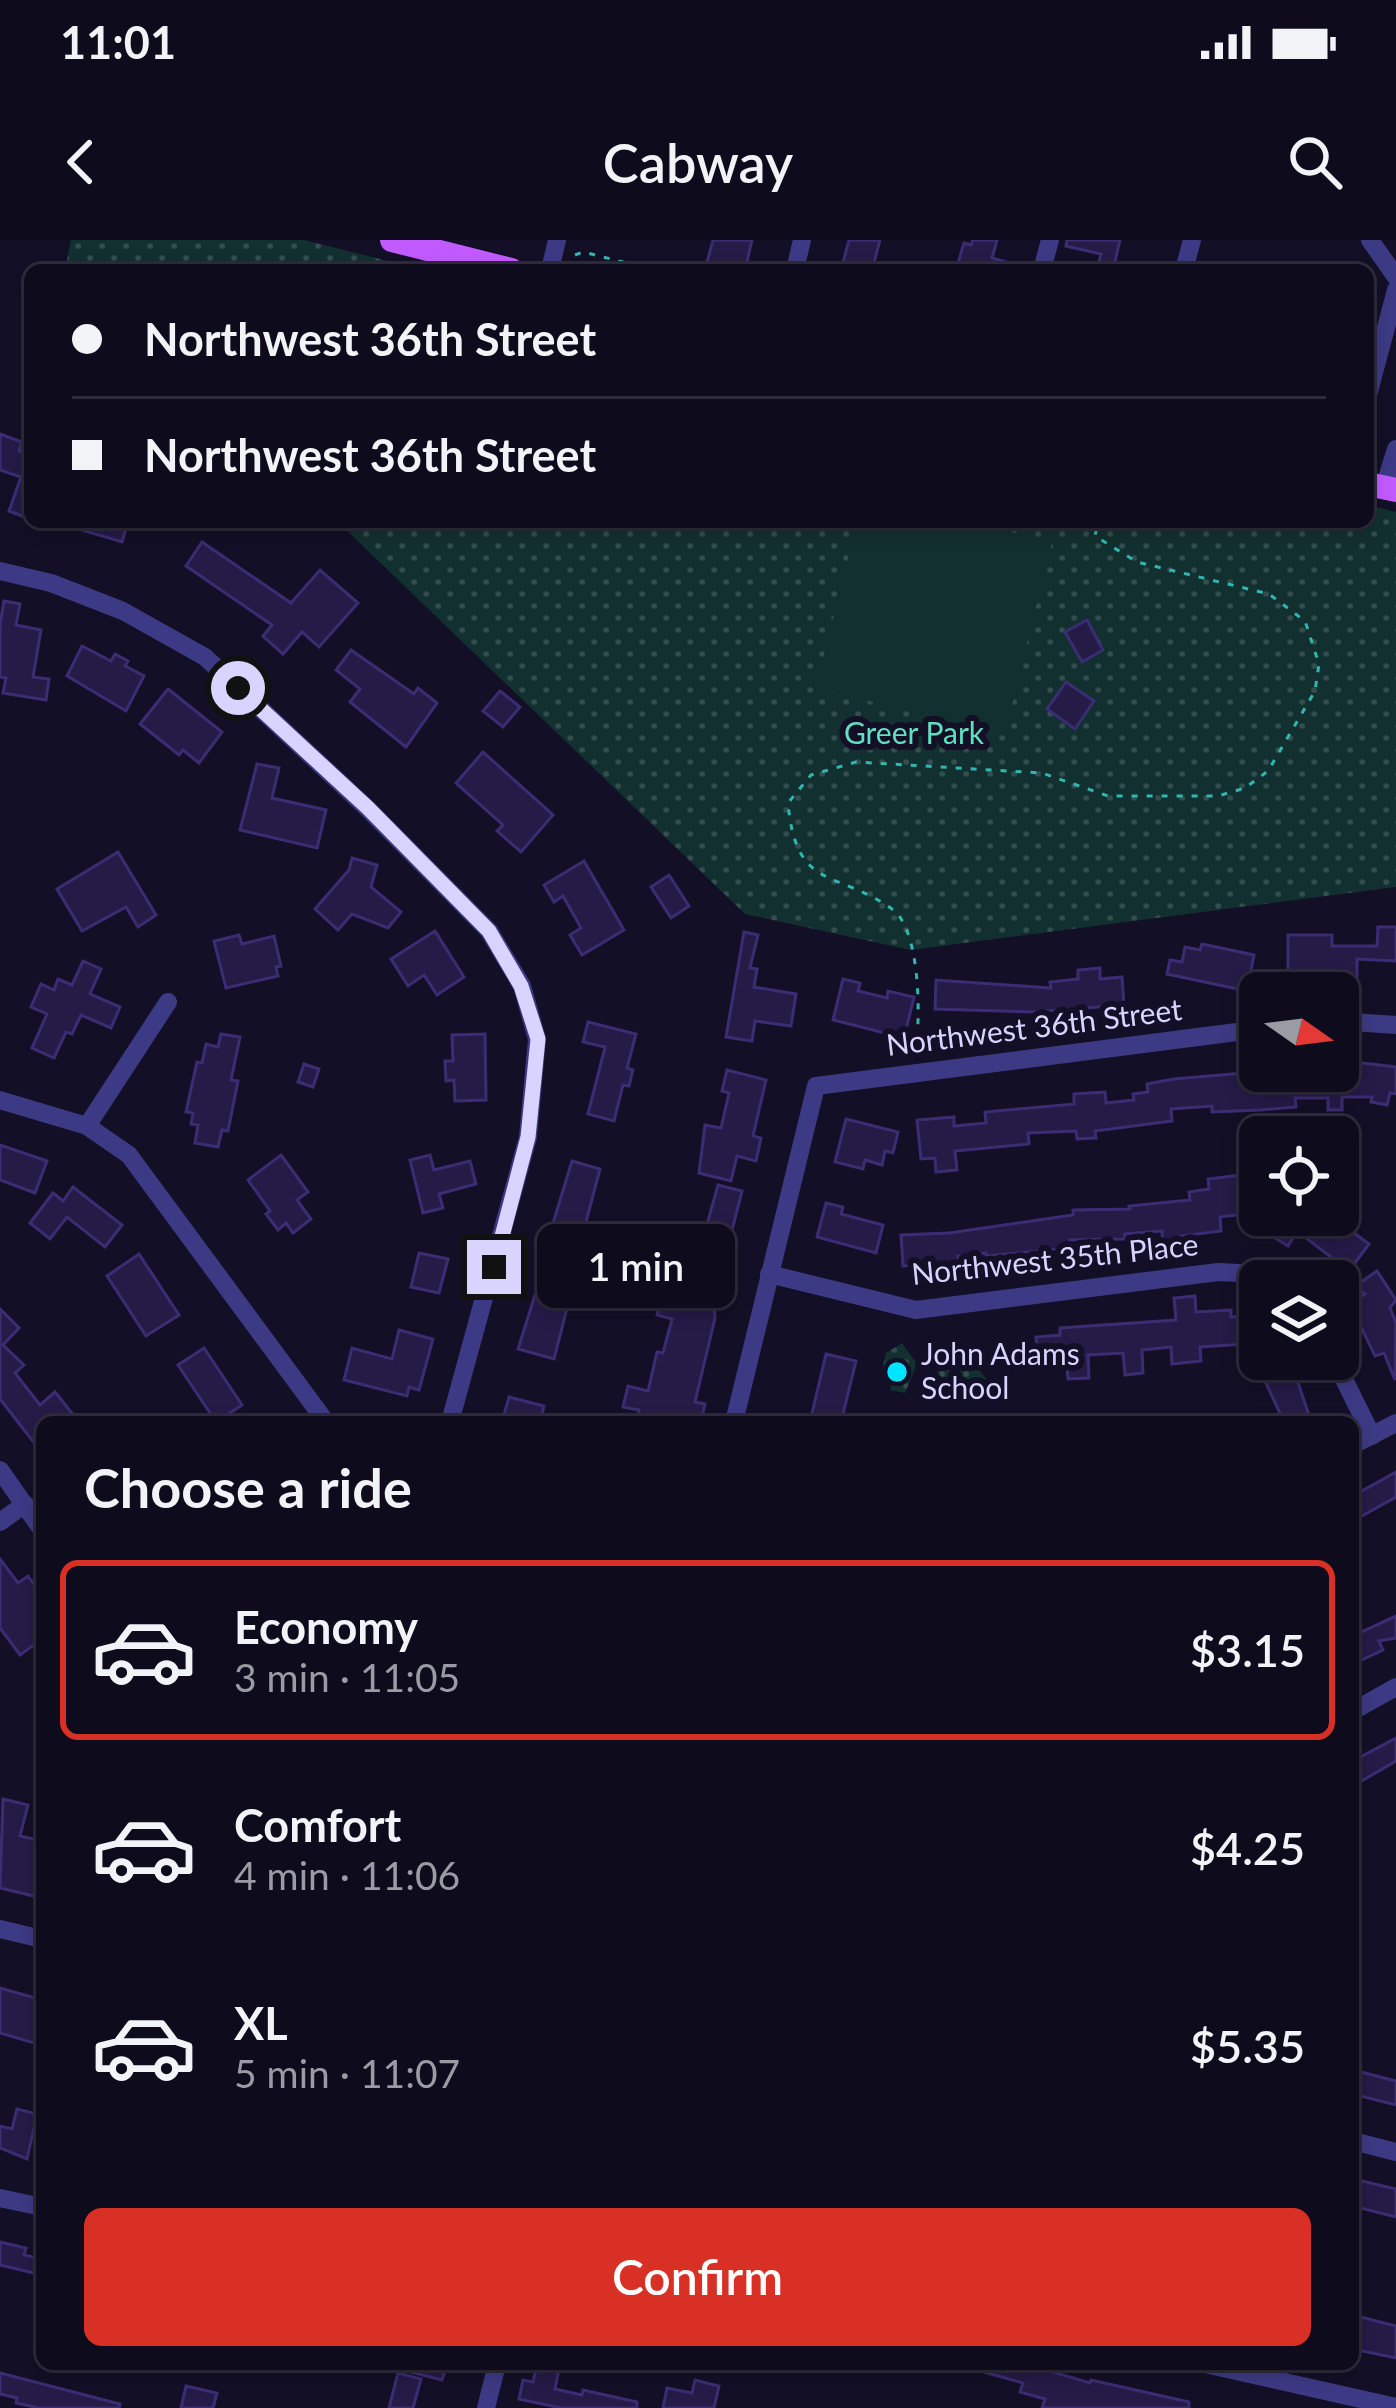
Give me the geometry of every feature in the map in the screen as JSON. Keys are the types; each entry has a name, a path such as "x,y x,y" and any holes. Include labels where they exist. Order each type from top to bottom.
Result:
{"main road":[{"path":"392,240 488,264"}],"street":[{"path":"1370,240 1396,277"},
{"path":"1374,372 1396,290"},
{"path":"1382,487 1396,449"},
{"path":"0,571 123,611 205,657 368,808 489,931 521,986 538,1039 528,1137 452,1416"},
{"path":"87,1126 168,1002"},
{"path":"1359,1022 1396,1025"},
{"name":"Northwest 36th Street","path":"769,1274 816,1086 1239,1032"},
{"path":"0,1100 87,1126 129,1155 322,1416"},
{"name":"Northwest 35th Place","path":"769,1274 916,1310 1239,1273"},
{"path":"735,1416 769,1274"},
{"path":"1344,1380 1372,1436"},
{"path":"1359,1442 1396,1423"},
{"path":"0,1470 36,1520"},
{"path":"0,1522 25,1504"},
{"path":"1359,1708 1396,1687"},
{"path":"0,1928 36,1937"},
{"path":"1359,2143 1396,2152"},
{"path":"0,2198 36,2206"},
{"path":"486,2408 495,2370"},
{"path":"1232,2370 1396,2407"}],"path":[{"path":"554,254 584,253 630,264"},
{"path":"911,1074 919,1034 911,938 895,910 819,875 795,848 788,803 811,775 856,763 1042,773 1108,796 1218,796 1245,788 1268,771 1315,691 1319,664 1315,644 1305,621 1288,605 1244,586 1137,562 1096,536 1097,528"}],"green space":[{"path":"71,240 304,240 400,264 66,264"},
{"name":"Greer Park","path":"1374,506 1396,512 1396,887 911,950 745,914 344,528 1374,528"},
{"name":"Greer Park","path":"856,528 994,528 1052,542 1005,734 816,688"},
{"path":"902,1343 917,1364 905,1393 890,1390 894,1374 882,1371 886,1353"},
{"path":"942,1355 982,1360 987,1397 975,1406 966,1394 934,1387"}],"building":[{"path":"713,240 752,240 746,264 707,264"},
{"path":"849,240 880,240 874,264 843,264"},
{"path":"973,240 997,240 992,258 1013,264 958,263 964,243 971,245"},
{"path":"1067,240 1120,240 1114,264 1098,264 1101,254 1066,246"},
{"path":"0,434 22,442 24,517 9,511 21,477 0,470"},
{"path":"75,528 126,528 122,542"},
{"path":"202,542 291,603 320,570 358,603 319,647 302,632 283,654 263,636 272,625 186,566"},
{"path":"4,601 20,604 16,625 41,630 33,677 49,679 46,700 3,693 6,678 0,677 0,625"},
{"path":"1087,620 1103,650 1082,662 1065,632"},
{"path":"82,646 111,661 115,654 144,676 126,711 67,676"},
{"path":"351,650 414,694 418,688 437,703 406,747 350,702 360,689 336,670"},
{"path":"1066,682 1094,701 1075,729 1047,709"},
{"path":"168,689 222,732 199,763 183,750 179,755 140,724"},
{"path":"500,691 520,707 503,727 483,711"},
{"path":"483,752 553,815 521,852 497,831 503,825 456,783"},
{"path":"257,764 279,768 272,798 326,810 317,848 240,830"},
{"path":"118,852 156,915 138,927 126,907 82,931 57,889"},
{"path":"352,858 377,865 371,887 401,912 388,928 352,914 338,930 315,909 349,870"},
{"path":"584,861 624,930 582,955 570,935 581,928 563,896 554,902 544,885"},
{"path":"669,875 689,906 671,918 651,887"},
{"path":"1378,927 1396,927 1396,961 1357,959 1357,972 1288,972 1288,935 1332,935 1332,946 1377,946"},
{"path":"435,931 464,977 437,995 424,975 408,986 391,959"},
{"path":"744,932 758,935 750,968 757,969 754,987 796,994 791,1026 755,1021 752,1041 726,1037"},
{"path":"239,935 242,944 274,936 281,966 276,967 278,976 226,988 214,941"},
{"path":"1202,944 1254,955 1251,972 1239,972 1239,989 1167,974 1170,960 1182,962 1185,947 1200,950"},
{"path":"83,961 101,969 90,994 120,1007 111,1028 81,1015 72,1034 66,1032 54,1058 32,1048 47,1014 31,1007 41,984 54,990 58,979 72,985"},
{"path":"1100,968 1100,979 1122,977 1124,1005 1032,1012 935,1009 936,980 1051,988 1050,982 1078,979 1078,970"},
{"path":"843,979 860,983 858,991 887,998 888,991 914,997 904,1038 833,1020"},
{"path":"588,1022 636,1034 627,1068 633,1070 629,1086 623,1085 614,1121 588,1114 605,1047 583,1042"},
{"path":"221,1034 240,1037 228,1131 222,1130 218,1147 195,1143 198,1125 191,1124 193,1113 186,1112 197,1062 202,1063 206,1044 218,1047"},
{"path":"485,1034 486,1100 455,1101 454,1080 446,1081 445,1061 453,1061 452,1035"},
{"path":"1359,1063 1396,1067 1396,1094 1390,1093 1387,1105 1371,1102 1372,1097 1342,1097 1342,1110 1328,1110 1328,1098 1295,1098 1296,1107 1260,1110 1171,1109 1172,1121 1095,1131 1096,1138 1077,1139 1076,1131 1028,1133 1029,1144 955,1151 957,1170 936,1172 935,1158 921,1159 917,1120 954,1117 954,1126 986,1123 985,1112 1074,1104 1074,1094 1105,1092 1106,1103 1134,1100 1133,1094 1148,1092 1147,1084 1239,1073 1239,1092 1359,1092"},
{"path":"304,1064 319,1069 313,1087 298,1082"},
{"path":"727,1070 766,1080 753,1136 761,1138 756,1161 737,1156 731,1181 699,1173 705,1125 721,1128 729,1093 722,1091"},
{"path":"846,1119 898,1132 893,1153 885,1151 882,1165 865,1160 863,1169 835,1162"},
{"path":"0,1145 47,1161 35,1193 0,1180"},
{"path":"281,1155 308,1192 297,1200 311,1219 293,1233 286,1223 278,1230 248,1180"},
{"path":"430,1155 434,1170 470,1161 476,1184 439,1194 443,1208 423,1213 410,1160"},
{"path":"572,1161 600,1169 581,1241 550,1233"},
{"path":"1239,1175 1239,1215 1220,1217 1221,1231 1181,1236 1182,1248 1163,1250 1162,1231 1125,1234 1125,1239 1070,1240 1071,1248 958,1256 958,1263 903,1266 901,1235 1073,1215 1073,1210 1130,1209 1190,1200 1189,1192 1209,1189 1208,1179"},
{"path":"718,1185 742,1191 695,1402 705,1404 702,1416 638,1416 639,1410 623,1407 628,1386 648,1391 657,1352 663,1353 672,1319 657,1315 681,1233 703,1239"},
{"path":"73,1187 122,1225 105,1247 67,1217 50,1239 30,1223 53,1193 63,1201"},
{"path":"826,1203 843,1207 841,1214 883,1225 876,1253 817,1237"},
{"path":"1272,1236 1294,1236 1288,1246"},
{"path":"1304,1236 1358,1236 1369,1244 1357,1260 1329,1260 1331,1257"},
{"path":"419,1253 448,1259 439,1293 411,1287"},
{"path":"139,1254 179,1315 146,1336 107,1276"},
{"path":"578,1266 598,1271 593,1290 573,1285"},
{"path":"1377,1271 1396,1300 1390,1308 1396,1323 1395,1380 1384,1353 1375,1356 1359,1323 1359,1298 1365,1294 1359,1284"},
{"path":"541,1276 573,1285 554,1359 518,1349"},
{"path":"1195,1296 1196,1312 1231,1310 1231,1317 1239,1316 1239,1344 1200,1347 1201,1361 1172,1364 1171,1347 1142,1350 1143,1373 1125,1375 1123,1353 1088,1355 1089,1378 1068,1379 1066,1359 1038,1361 1036,1337 1060,1335 1060,1328 1176,1320 1174,1298"},
{"path":"0,1309 19,1328 3,1345 24,1365 15,1373 40,1405 55,1392 74,1416 36,1416 36,1445 0,1399"},
{"path":"399,1330 433,1339 419,1390 409,1387 407,1396 344,1380 352,1348 392,1359"},
{"path":"204,1348 242,1405 225,1416 212,1416 178,1365"},
{"path":"826,1354 856,1361 842,1416 811,1416"},
{"path":"1297,1380 1309,1415 1281,1416 1265,1381"},
{"path":"509,1397 544,1406 542,1416 504,1416"},
{"path":"1396,1472 1396,1497 1359,1518 1359,1493"},
{"path":"0,1559 18,1583 28,1576 36,1587 36,1643 20,1655 0,1628"},
{"path":"1396,1616 1396,1638 1379,1641 1383,1650 1359,1661 1359,1633"},
{"path":"1396,1738 1396,1761 1359,1783 1359,1758"},
{"path":"3,1799 28,1805 20,1836 36,1840 36,1897 0,1888"},
{"path":"0,1988 36,1998 34,2043 0,2033"},
{"path":"1359,2072 1396,2081 1396,2105 1359,2096"},
{"path":"17,2109 36,2114 27,2159 0,2148 0,2126 12,2129"},
{"path":"1359,2180 1396,2189 1396,2217 1359,2208"},
{"path":"0,2242 26,2248 24,2255 36,2258 36,2274 0,2265"},
{"path":"1359,2317 1396,2326 1396,2358 1359,2350"},
{"path":"403,2370 445,2370 442,2380"},
{"path":"536,2370 559,2370 555,2389 637,2402 637,2408 561,2408 519,2399 523,2380 533,2382"},
{"path":"977,2370 1046,2370 1189,2402 1189,2408 1042,2408 1045,2399 1020,2392 1023,2383"},
{"path":"0,2373 120,2404 119,2408 39,2408 16,2403 17,2398 0,2394"},
{"path":"398,2373 421,2379 413,2408 389,2408"},
{"path":"695,2380 719,2386 714,2408 663,2408 667,2388 692,2393"},
{"path":"186,2386 217,2393 213,2408 181,2408"}],"place":[{"name":"John Adams School","path":"897,1372"}],"route":[{"path":"238,688 368,808 489,931 521,986 538,1039 528,1137 494,1267"}]}
